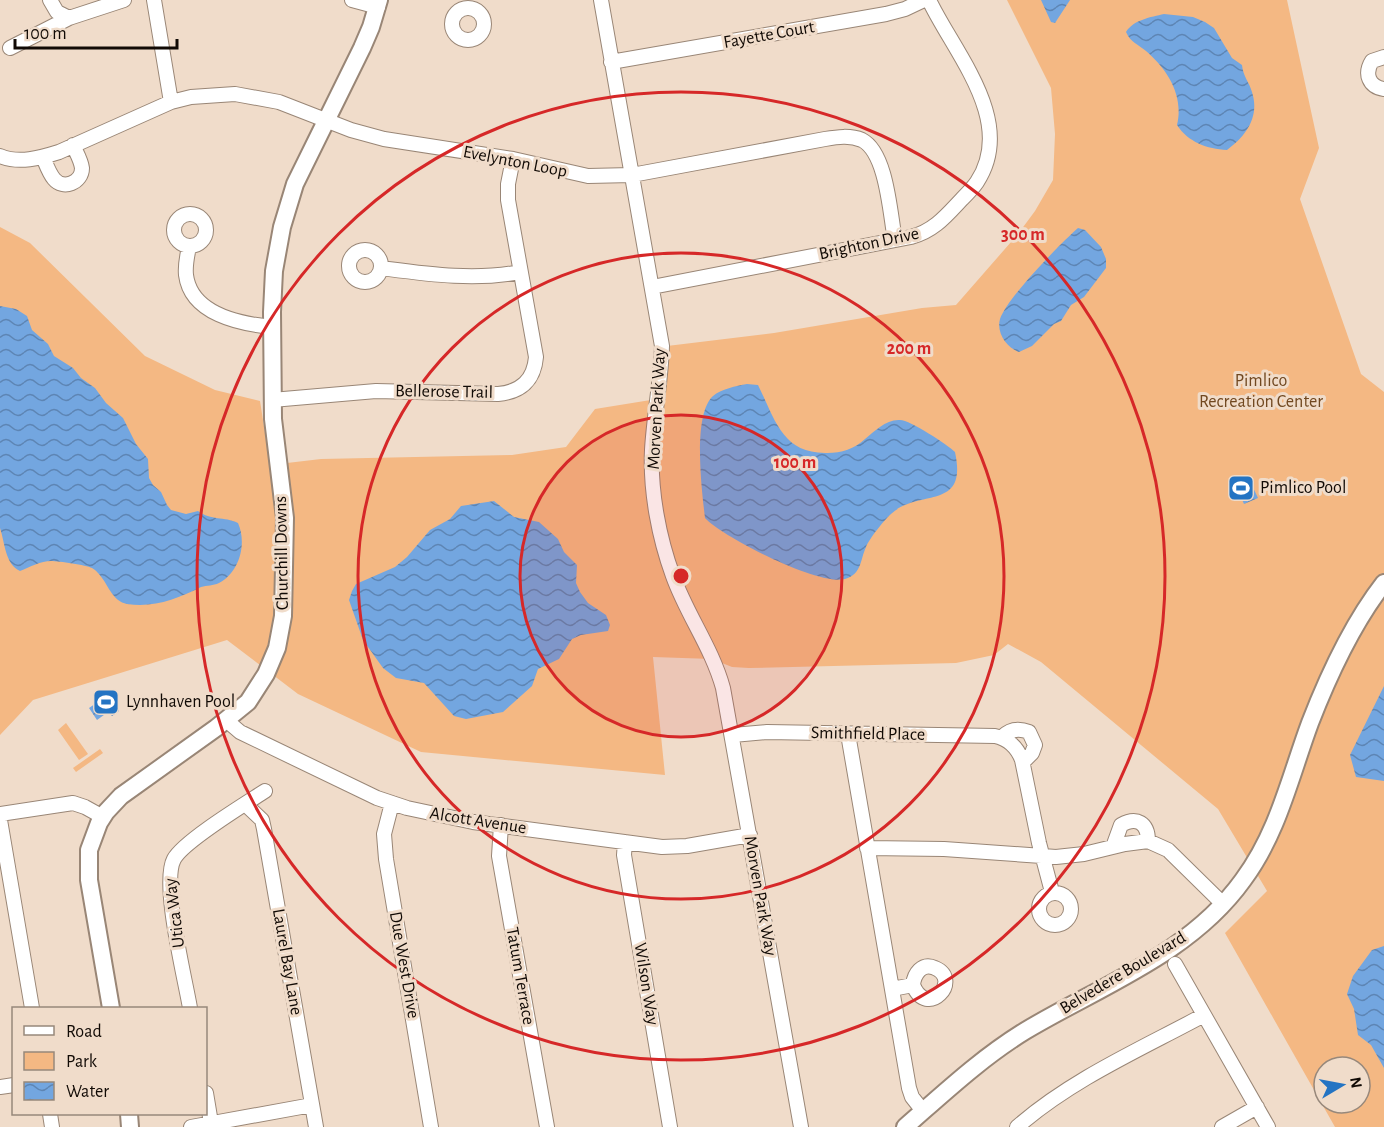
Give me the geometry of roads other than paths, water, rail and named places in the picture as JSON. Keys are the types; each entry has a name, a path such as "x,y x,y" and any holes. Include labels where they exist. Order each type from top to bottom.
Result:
{"street":[{"path":"50,0 57,12 69,18"},
{"path":"10,48 69,18 124,0"},
{"path":"154,0 171,102"},
{"path":"352,0 379,3"},
{"name":"Morven Park Way","path":"601,0 662,345 660,389 652,452 659,522 673,576 717,667 733,735 801,1127"},
{"name":"Fayette Court","path":"611,62 886,14 905,9 924,0"},
{"name":"Brighton Drive","path":"652,287 925,233 945,218 976,183 982,172 989,144 989,123 982,96 929,0"},
{"name":"Churchill Downs","path":"111,1007 88,873 89,850 103,817 121,796 248,702 273,661 281,632 285,575 285,518 272,400 274,271 282,227 295,184 325,119 362,48 379,3"},
{"path":"1384,57 1372,61 1368,77 1373,86 1384,89"},
{"name":"Evelynton Loop","path":"0,156 6,159 24,160 43,157 171,102 212,94 235,94 279,102 351,130 384,139 513,159 588,176 632,176 842,136 863,141 879,160 895,240"},
{"path":"43,157 52,177 57,182 64,185 71,184 77,180 82,166 73,145"},
{"name":"Bellerose Trail","path":"272,400 376,391 498,394 521,388 532,375 536,357 508,200 508,184 513,159"},
{"path":"189,247 186,276 190,287 206,307 225,318 245,325 272,327"},
{"path":"381,268 457,276 502,276 520,272"},
{"name":"Belvedere Boulevard","path":"916,1121 994,1051 1072,1004 1168,951 1197,929 1223,904 1243,881 1280,814 1310,723 1328,679 1354,628 1384,583"},
{"name":"Alcott Avenue","path":"226,720 240,732 327,775 392,803 442,817 676,847 750,835"},
{"name":"Smithfield Place","path":"1002,737 1014,730 1022,729 1029,732 1035,745 1032,753 1023,762"},
{"name":"Smithfield Place","path":"733,735 767,732 1002,737 1018,751 1023,762 1042,856 1052,892"},
{"path":"848,734 916,1121"},
{"name":"Utica Way","path":"190,1007 170,894 170,869 182,849 265,791"},
{"path":"0,814 73,803 103,817"},
{"name":"Due West Drive","path":"392,803 384,834 386,859 431,1127"},
{"name":"Laurel Bay Lane","path":"245,804 262,820 264,829 316,1127"},
{"path":"0,820 32,1007"},
{"path":"1113,847 1121,825 1128,821 1142,822 1146,827 1148,841"},
{"name":"Tatum Terrace","path":"501,825 499,856 547,1127"},
{"path":"867,848 944,849 1070,857 1148,841 1168,850 1223,904"},
{"name":"Wilson Way","path":"625,842 624,855 670,1127"},
{"path":"1175,964 1268,1127"},
{"path":"892,989 913,986"},
{"path":"1017,1127 1034,1112 1072,1086 1204,1015"},
{"path":"207,1099 211,1123"},
{"path":"191,1127 312,1105"},
{"path":"1222,1127 1257,1107"}],"water":[{"path":"1041,0 1070,0 1055,23 1051,22"},
{"path":"1164,14 1193,17 1205,22 1214,28 1232,58 1242,65 1254,101 1253,118 1240,139 1227,150 1199,144 1181,131 1177,125 1179,114 1176,94 1167,75 1154,58 1132,41 1126,32 1138,22"},
{"path":"1078,228 1085,230 1101,247 1106,259 1106,268 1084,297 1071,305 1061,321 1054,324 1032,346 1019,352 1001,335 1000,319 1013,298 1035,272"},
{"path":"0,306 16,309 27,316 32,330 48,344 54,356 73,368 123,418 136,444 148,459 149,478 161,492 171,510 186,514 198,511 208,516 238,523 242,539 240,556 232,572 226,578 217,584 201,587 165,601 137,605 118,600 99,574 89,567 51,561 20,571 15,568 6,552 0,528"},
{"path":"747,384 758,385 775,422 790,441 812,452 832,453 848,450 890,421 900,420 912,424 955,452 957,471 954,483 948,491 938,496 902,506 891,514 870,539 858,570 851,577 832,579 772,559 731,537 705,518 700,454 702,419 713,396 720,391"},
{"name":"Pimlico Pool","path":"1247,475 1258,498 1244,504 1238,491 1232,494 1228,484"},
{"path":"494,501 514,517 539,522 558,539 564,552 577,565 576,583 580,592 588,603 606,615 610,625 608,631 581,635 572,639 559,659 538,669 532,686 503,712 466,719 454,716 424,683 396,678 383,668 363,640 349,600 356,584 395,567 407,557 430,530 450,519 461,506"},
{"path":"1384,686 1384,781 1356,777 1350,755"},
{"name":"Lynnhaven Pool","path":"108,695 119,711 112,716 108,712 97,720 89,708"},
{"path":"1384,946 1384,1068 1371,1045 1358,1035 1354,1009 1347,994 1353,976 1372,950"}],"place":[{"name":"Pimlico Pool","path":"1241,488"},
{"name":"Lynnhaven Pool","path":"106,702"}],"park label":[{"name":"Pimlico Recreation Center","path":"1261,391"}]}
